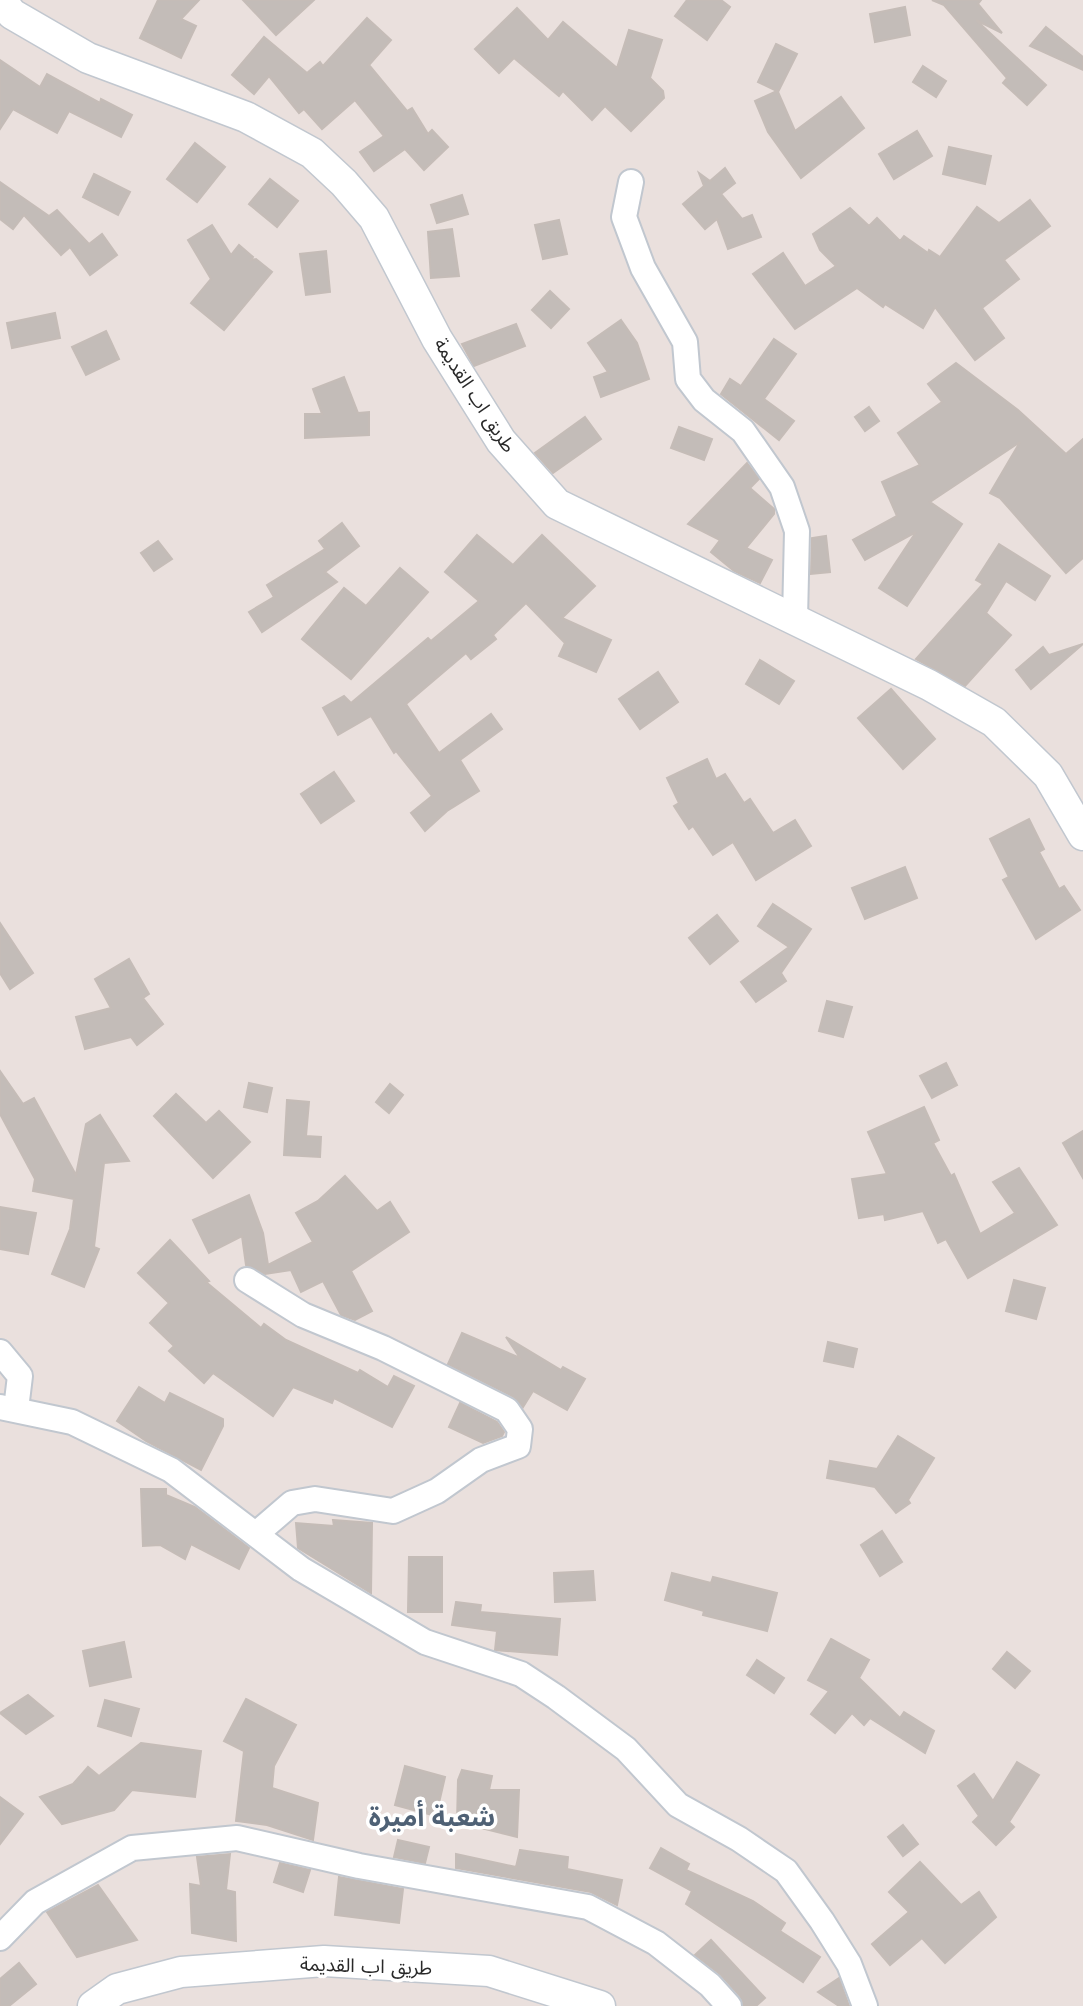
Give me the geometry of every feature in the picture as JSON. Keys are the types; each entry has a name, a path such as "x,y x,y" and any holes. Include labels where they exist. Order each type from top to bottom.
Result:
{"street":[{"name":"طريق اب القديمة","path":"1,0 12,14 88,58 246,117 312,153 344,183 374,218 437,339 501,441 557,504 929,685 994,722 1048,775 1083,835"},
{"path":"631,183 624,217 643,268 685,342 688,379 704,400 743,430 782,487 797,531 795,620"},
{"path":"247,1280 303,1315 383,1348 507,1410 520,1429 518,1446 481,1460 437,1491 393,1511 316,1499 292,1503 256,1534"},
{"path":"0,1352 20,1376 8,1408 72,1422 170,1470 301,1569 425,1642 521,1674 626,1749 678,1805 739,1839 786,1871 849,1964 865,2006"},
{"path":"0,1938 35,1902 132,1849 237,1838 359,1866 588,1907 656,1943 710,1985 729,2006"},
{"name":"طريق اب القديمة","path":"93,2006 117,1989 181,1972 324,1961 489,1971 600,2006"}],"building":[{"path":"158,0 199,0 181,19 196,26 181,58 140,38"},
{"path":"243,0 314,0 276,35"},
{"path":"687,0 721,0 730,7 707,40 675,16"},
{"path":"932,0 981,0 978,4 1002,33 976,20 1046,85 1027,105 1003,83 1007,78 944,5"},
{"path":"905,7 910,35 875,42 870,14"},
{"path":"517,8 548,40 563,22 617,68 629,30 662,40 650,78 663,91 664,98 631,131 605,106 592,120 563,91 559,96 514,58 499,73 475,49"},
{"path":"367,18 391,40 369,65 407,111 412,108 428,134 432,130 448,147 424,170 405,149 374,171 360,152 384,136 355,100 322,129 304,109 299,113 269,76 254,94 232,75 264,37 307,73 320,62 323,66"},
{"path":"1046,27 1083,57 1083,70 1030,46"},
{"path":"776,44 797,54 778,92 795,131 841,97 864,128 801,178 768,132 755,101 777,91 758,82"},
{"path":"0,60 40,87 47,74 100,103 101,99 132,115 121,137 69,111 57,133 13,109 0,129"},
{"path":"923,66 946,81 936,97 913,82"},
{"path":"917,131 932,156 894,179 879,154"},
{"path":"195,143 225,167 197,202 167,179"},
{"path":"949,147 991,156 985,184 943,174"},
{"path":"725,168 735,183 721,194 742,219 752,215 761,237 728,249 717,219 705,229 683,204 704,186 699,173 710,181"},
{"path":"94,174 130,192 118,215 83,197"},
{"path":"270,179 298,201 277,227 249,204"},
{"path":"0,182 49,216 57,210 89,244 102,234 117,255 90,275 70,247 61,255 24,215 13,229 0,219"},
{"path":"462,195 468,214 437,223 431,205"},
{"path":"1030,200 1050,226 1004,260 1019,279 982,308 1004,338 975,360 935,307 923,328 885,304 883,307 857,288 795,329 753,274 783,253 805,286 836,266 820,250 813,234 850,208 869,226 877,218 900,241 904,236 928,253 929,250 940,257 977,207 999,223"},
{"path":"559,220 567,254 543,259 535,225"},
{"path":"212,225 231,255 239,245 253,257 251,260 256,259 272,272 224,330 191,303 211,279 188,240"},
{"path":"452,229 459,276 431,278 428,232"},
{"path":"326,251 330,292 306,295 300,254"},
{"path":"550,291 569,309 551,328 532,310"},
{"path":"55,313 60,338 12,348 7,323"},
{"path":"621,320 637,343 649,379 601,397 594,377 608,372 588,343"},
{"path":"516,324 525,346 474,366 462,344"},
{"path":"106,331 119,359 86,375 72,347"},
{"path":"774,339 796,354 764,399 794,421 779,440 721,394 730,379 741,386"},
{"path":"956,363 1018,410 1066,454 1083,439 1083,558 1066,573 1000,498 990,493 1020,442 930,502 962,524 907,606 879,588 916,532 865,560 853,540 897,516 882,482 920,465 898,433 942,402 928,384"},
{"path":"344,377 358,413 369,412 369,435 305,438 305,414 322,414 313,389"},
{"path":"869,407 879,421 865,431 855,417"},
{"path":"585,417 601,439 553,473 535,453"},
{"path":"679,427 712,439 704,460 671,448"},
{"path":"747,463 759,479 750,488 774,509 774,514 746,548 772,560 760,583 734,571 711,552 720,540 688,524"},
{"path":"342,523 359,546 325,572 337,582 262,632 249,612 274,597 267,585 325,549 319,541"},
{"path":"477,535 513,565 542,535 595,586 562,618 611,640 596,672 559,656 565,643 526,603 493,635 496,639 471,659 466,653 406,704 439,753 491,714 502,729 460,760 479,791 447,811 425,831 411,813 432,796 396,751 394,753 371,716 338,735 323,708 344,696 351,703 428,638 431,641 479,601 445,572"},
{"path":"826,536 830,572 811,574 812,538"},
{"path":"158,541 172,559 154,571 141,553"},
{"path":"999,544 1050,576 1035,600 1006,581 986,613 1011,635 965,686 916,659 983,584 976,580"},
{"path":"400,568 428,592 351,679 302,639 344,588 366,606"},
{"path":"1083,644 1031,689 1016,670 1043,647 1049,655"},
{"path":"760,660 794,681 779,704 746,684"},
{"path":"658,672 678,702 640,729 619,699"},
{"path":"891,689 935,739 903,769 858,718"},
{"path":"707,759 716,779 725,774 744,803 750,799 773,833 795,820 811,846 756,880 733,842 713,855 693,826 689,829 674,806 679,803 667,778"},
{"path":"334,772 354,801 321,823 301,794"},
{"path":"1029,819 1044,849 1039,852 1059,889 1064,886 1080,910 1036,939 1003,880 1009,877 990,839"},
{"path":"905,867 917,898 865,919 852,888"},
{"path":"773,904 811,929 781,973 786,981 756,1002 741,982 789,947 758,926"},
{"path":"717,915 738,941 710,964 689,938"},
{"path":"0,923 33,973 10,989 0,973"},
{"path":"129,959 149,994 143,998 163,1024 137,1045 131,1037 85,1049 76,1017 111,1008 95,979"},
{"path":"827,1001 852,1007 843,1037 819,1031"},
{"path":"946,1063 957,1085 932,1098 920,1076"},
{"path":"0,1071 23,1104 34,1098 76,1175 86,1124 100,1115 129,1161 104,1163 94,1247 99,1249 84,1287 52,1274 70,1229 74,1199 33,1191 35,1179 0,1114"},
{"path":"249,1083 272,1088 267,1112 244,1107"},
{"path":"390,1084 403,1095 389,1113 376,1102"},
{"path":"176,1094 206,1123 219,1111 250,1142 213,1178 154,1116"},
{"path":"287,1100 309,1102 306,1136 321,1137 320,1157 284,1155"},
{"path":"924,1107 939,1140 933,1143 951,1176 954,1174 980,1234 1015,1213 993,1182 1019,1168 1057,1225 968,1278 946,1239 938,1243 923,1211 885,1220 884,1214 859,1218 852,1179 887,1174 868,1132"},
{"path":"1083,1131 1083,1178 1063,1143"},
{"path":"345,1176 377,1211 390,1202 409,1232 351,1271 372,1311 355,1320 341,1315 323,1281 301,1292 291,1270 265,1274 246,1265 242,1236 209,1253 193,1220 249,1195 263,1233 268,1265 313,1242 296,1213 318,1201"},
{"path":"0,1207 36,1213 28,1254 0,1249"},
{"path":"170,1240 209,1281 206,1282 261,1328 264,1324 286,1340 358,1373 360,1370 388,1387 394,1376 414,1386 392,1427 334,1398 332,1403 293,1387 273,1416 213,1373 204,1383 169,1351 174,1346 150,1323 169,1303 138,1273"},
{"path":"1014,1280 1045,1288 1036,1319 1006,1311"},
{"path":"462,1333 520,1358 506,1337 561,1370 563,1367 585,1379 567,1410 533,1391 523,1407 514,1397 448,1364"},
{"path":"828,1342 857,1349 853,1367 824,1361"},
{"path":"139,1387 165,1403 170,1393 223,1419 223,1426 201,1470 146,1441 117,1421"},
{"path":"460,1403 497,1422 504,1432 502,1436 483,1443 449,1427"},
{"path":"898,1436 934,1458 908,1500 910,1503 896,1513 875,1487 827,1478 830,1461 877,1469"},
{"path":"141,1489 166,1489 166,1495 195,1507 249,1548 239,1569 191,1544 185,1559 160,1545 143,1546"},
{"path":"333,1520 372,1523 371,1593 298,1548 296,1523 334,1526"},
{"path":"882,1531 902,1562 880,1576 861,1545"},
{"path":"409,1557 442,1557 442,1612 408,1612"},
{"path":"593,1571 595,1600 555,1602 554,1573"},
{"path":"672,1573 711,1583 713,1577 777,1593 767,1631 703,1615 704,1611 665,1600"},
{"path":"456,1602 481,1605 480,1612 560,1619 557,1655 495,1650 497,1631 452,1625"},
{"path":"831,1639 869,1660 859,1678 900,1718 904,1712 934,1731 925,1753 870,1718 864,1725 852,1713 835,1733 811,1714 829,1691 808,1680"},
{"path":"124,1642 131,1677 90,1686 83,1651"},
{"path":"1007,1652 1030,1671 1015,1688 993,1669"},
{"path":"757,1660 784,1678 774,1693 747,1675"},
{"path":"28,1695 53,1716 26,1734 0,1713"},
{"path":"246,1699 296,1725 274,1766 272,1788 318,1803 313,1840 267,1825 236,1821 244,1751 224,1741"},
{"path":"105,1700 139,1709 131,1736 98,1726"},
{"path":"141,1743 201,1751 195,1797 132,1790 114,1810 62,1824 40,1797 73,1784 88,1767 99,1776"},
{"path":"1017,1762 1039,1775 1009,1822 1014,1827 996,1845 973,1822 979,1816 958,1786 974,1774 993,1801"},
{"path":"405,1766 445,1777 436,1816 395,1805"},
{"path":"462,1770 492,1776 489,1790 519,1790 517,1837 457,1822 458,1780"},
{"path":"0,1797 23,1814 0,1844"},
{"path":"903,1825 918,1844 903,1856 888,1837"},
{"path":"398,1840 429,1847 425,1863 394,1857"},
{"path":"661,1848 689,1864 686,1870 753,1901 785,1923 780,1931 820,1957 803,1982 686,1904 692,1891 650,1868"},
{"path":"520,1850 568,1857 567,1869 622,1880 617,1905 591,1892 456,1868 456,1854 516,1867"},
{"path":"230,1854 226,1890 235,1892 236,1941 192,1933 190,1884 201,1886 197,1857"},
{"path":"920,1862 961,1905 979,1892 996,1917 945,1963 922,1938 890,1965 872,1944 909,1912 889,1892"},
{"path":"280,1863 310,1870 303,1892 274,1882"},
{"path":"339,1877 403,1889 399,1923 335,1915"},
{"path":"98,1885 137,1940 77,1957 47,1912"},
{"path":"711,1940 765,1998 756,2006 743,2006 740,1996 721,1975 695,1955"},
{"path":"19,1963 36,1984 9,2006 0,2006 0,1979"},
{"path":"839,1978 849,2006 839,2006 818,1992"}],"district":[{"name":"شعبة أميرة","path":"432,1817"}]}
